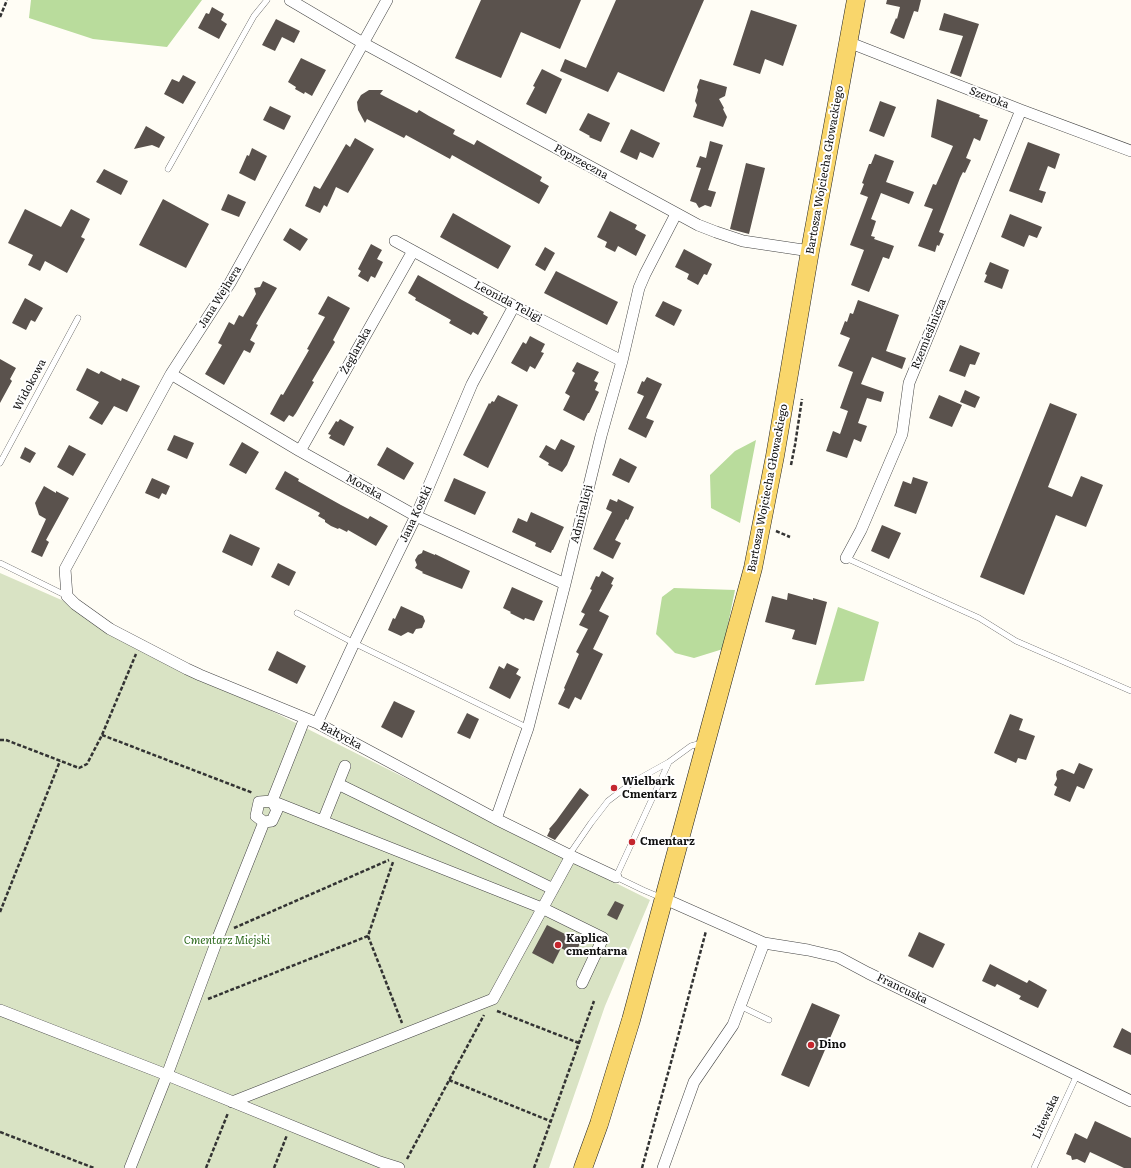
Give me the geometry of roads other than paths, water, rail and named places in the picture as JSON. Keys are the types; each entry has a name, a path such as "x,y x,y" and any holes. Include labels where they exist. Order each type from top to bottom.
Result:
{"main road":[{"name":"Bartosza Wojciecha Głowackiego","path":"583,1168 599,1124 631,1020 753,568 775,456 810,252 856,0"}],"street":[{"name":"Poprzeczna","path":"290,0 364,43 698,225 733,238 810,252"},
{"name":"Jana Wejhera","path":"67,596 65,569 171,374 230,283 387,0"},
{"name":"Szeroka","path":"848,42 1131,152"},
{"name":"Rzemieślnicza","path":"846,558 861,530 902,434 909,383 1021,110"},
{"name":"Admiralicji","path":"496,819 528,728 601,436 622,361 639,288 644,274 676,214"},
{"name":"Leonida Teligi","path":"395,241 514,306 622,361"},
{"name":"Żeglarska","path":"300,451 413,251"},
{"name":"Jana Kostki","path":"317,723 416,516 472,384 514,306"},
{"name":"Morska","path":"171,374 300,451 416,516 565,584"},
{"name":"Bałtycka","path":"67,596 75,604 110,629 140,645 200,675 317,723 496,819 616,877"},
{"path":"272,801 305,718"},
{"path":"323,821 345,766"},
{"path":"338,784 552,889"},
{"path":"272,801 542,908 603,938 582,982"},
{"path":"130,1168 264,822 272,821 277,810 272,801"},
{"path":"232,1102 406,1033 490,1003 570,856"},
{"name":"Francuska","path":"664,899 764,943 808,950 838,957 1131,1101"},
{"path":"663,1168 694,1082 733,1025 764,943"},
{"path":"0,1010 167,1075 291,1126 372,1164 402,1165"}],"lane":[{"path":"168,169 254,16 266,0"},
{"name":"Widokowa","path":"0,463 78,318"},
{"path":"846,558 979,618 1016,640 1131,691"},
{"path":"0,563 67,596"},
{"path":"297,612 354,644 528,728"},
{"path":"570,856 591,823 608,801 633,782 669,762 691,746 706,742"},
{"path":"664,899 616,877 669,762"},
{"path":"740,1006 769,1020"},
{"name":"Litewska","path":"1034,1168 1077,1075"}],"place":[{"name":"Wielbark Cmentarz","path":"614,788"},
{"name":"Cmentarz","path":"632,842"},
{"name":"Kaplica cmentarna","path":"558,945"},
{"name":"Dino","path":"811,1045"}],"park label":[{"name":"Cmentarz Miejski","path":"227,941"}]}
